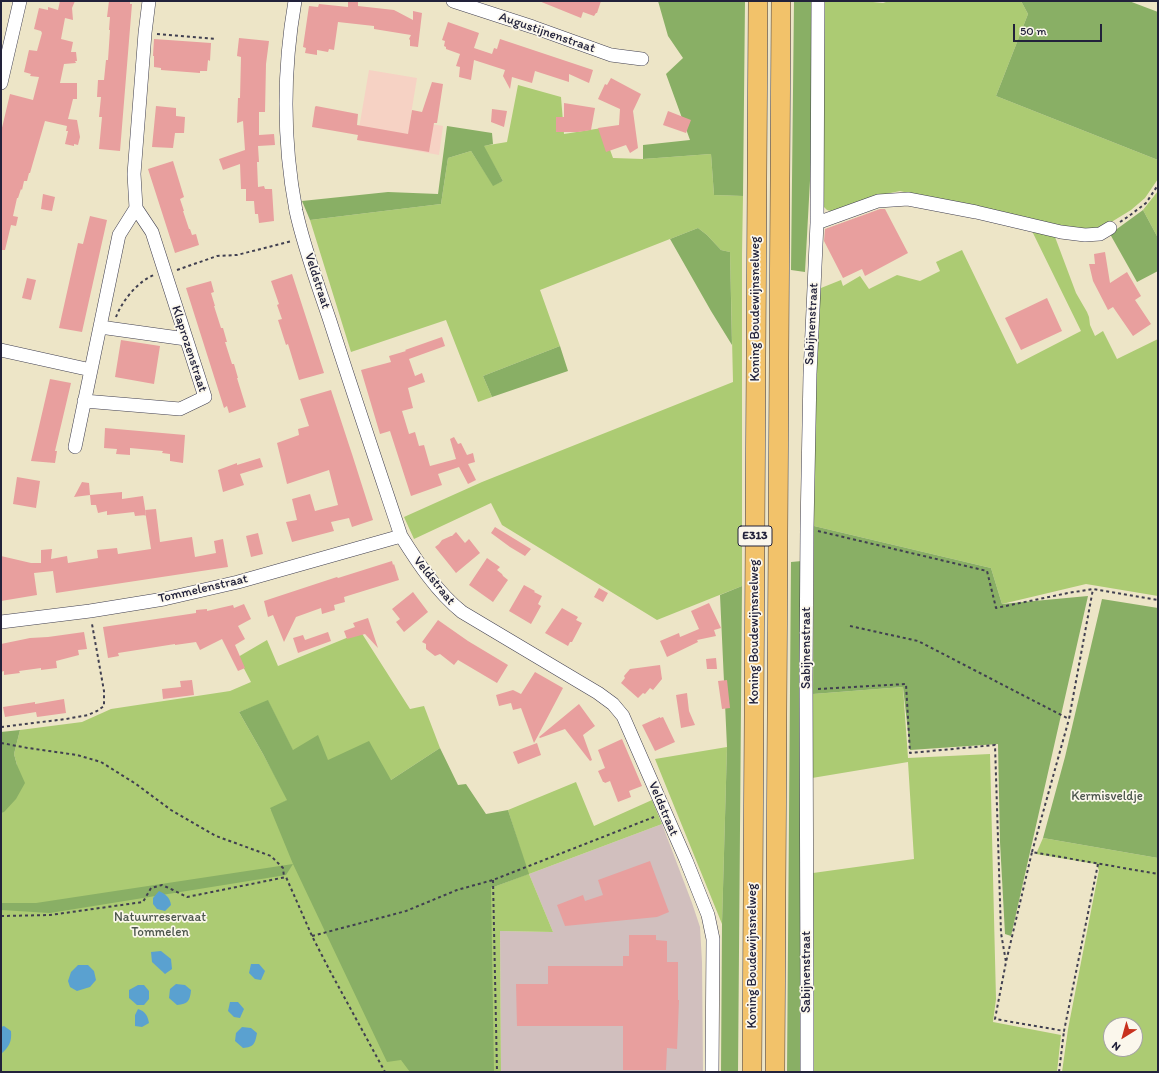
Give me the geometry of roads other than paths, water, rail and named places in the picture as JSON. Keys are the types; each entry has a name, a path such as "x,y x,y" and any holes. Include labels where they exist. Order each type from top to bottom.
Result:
{"highway":[{"name":"Koning Boudewijnsnelweg","path":"752,1072 758,1"},
{"name":"Koning Boudewijnsnelweg","path":"775,1072 781,1"}],"street":[{"path":"1,83 20,1"},
{"path":"75,447 119,235 136,208 134,174 145,33 149,1"},
{"name":"Veldstraat","path":"295,1 289,47 286,103 290,167 296,210 303,238 401,536 442,594 457,608 598,693 613,704 624,716 708,915 713,939 712,1072"},
{"name":"Augustijnenstraat","path":"453,1 534,27 611,55 642,59"},
{"name":"Sabijnenstraat","path":"807,1072 807,528 810,374 816,223 818,1"},
{"path":"816,223 878,201 908,199 970,211 1061,232 1085,235 1100,234 1110,228"},
{"name":"Klaprozenstraat","path":"84,401 180,409 204,398 152,232 136,208"},
{"path":"100,327 186,339"},
{"path":"1,350 90,370"},
{"name":"Tommelenstraat","path":"1,622 90,611 164,599 238,582 401,536"}],"water":[{"path":"159,891 164,893 170,900 171,905 165,911 157,909 153,904 153,898"},
{"path":"161,951 171,959 172,969 165,974 152,962 151,952"},
{"path":"251,964 259,964 265,971 261,980 255,979 249,973"},
{"path":"78,965 88,965 94,971 96,980 90,987 77,991 70,987 68,981 71,972"},
{"path":"176,984 185,985 191,990 188,1001 184,1004 177,1005 169,998 170,989"},
{"path":"138,985 144,985 149,991 149,999 144,1005 137,1005 129,998 129,990"},
{"path":"230,1002 238,1002 244,1009 240,1018 234,1017 228,1011"},
{"path":"138,1009 144,1012 149,1020 149,1023 142,1027 135,1026 135,1015"},
{"path":"4,1026 11,1031 11,1038 8,1047 1,1054 1,1027"},
{"path":"242,1027 251,1028 257,1033 255,1042 250,1047 243,1048 235,1041 236,1033"}],"park label":[{"name":"Kermisveldje","path":"1107,797"},
{"name":"Natuurreservaat Tommelen","path":"160,926"}]}
